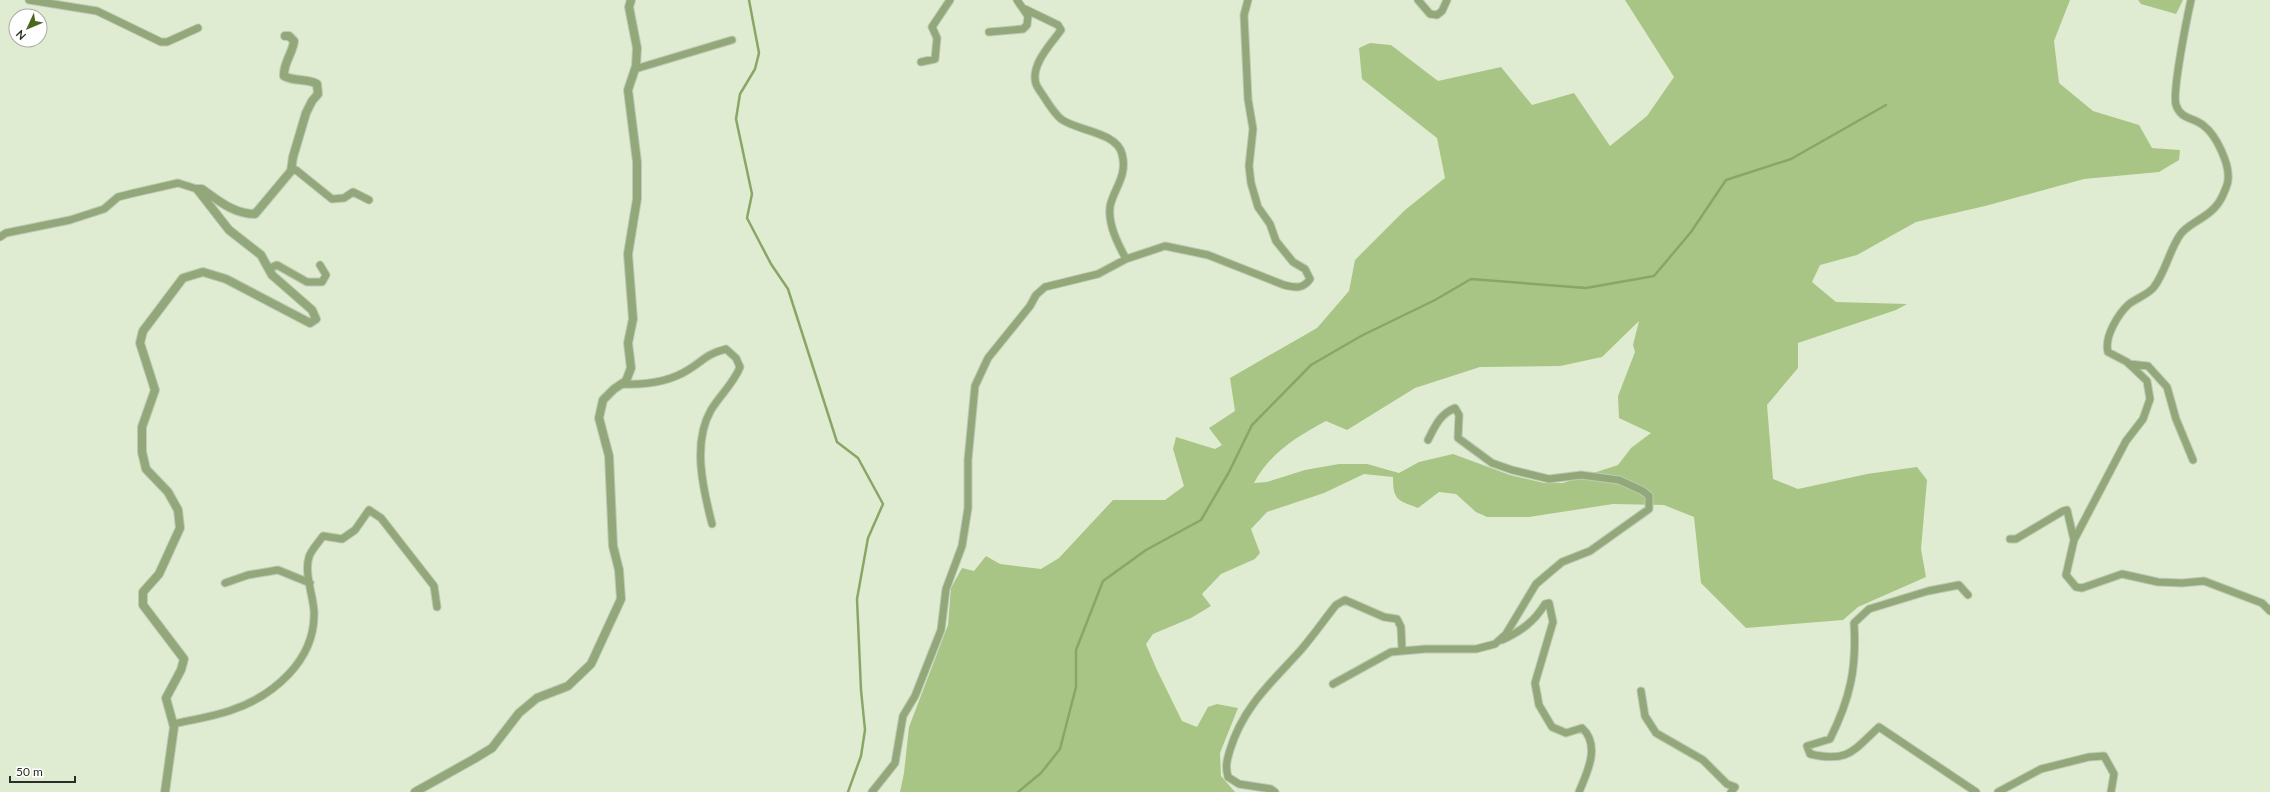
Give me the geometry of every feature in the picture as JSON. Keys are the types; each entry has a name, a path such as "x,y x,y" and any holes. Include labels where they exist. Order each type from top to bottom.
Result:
{"street":[{"path":"29,0 97,11 161,42 167,42 198,28"},
{"path":"415,792 492,748 519,713 537,698 568,686 591,664 621,599 619,570 613,546 609,456 599,418 603,400 626,381 631,368 628,343 634,320 628,254 637,200 637,162 628,90 635,69 637,48 629,7 631,0"},
{"path":"921,62 935,59 937,38 932,27 950,0"},
{"path":"989,32 1023,28 1027,25 1028,16 1025,9 1017,0"},
{"path":"872,792 895,763 898,732 903,716 915,696 941,630 946,589 962,546 968,508 968,460 975,386 981,372 1009,329 1045,287 1098,274 1126,259 1165,246 1208,255 1284,285 1297,288 1305,286 1310,279 1306,269 1293,262 1276,241 1270,224 1258,206 1251,183 1249,166 1254,129 1248,99 1244,15 1248,0"},
{"path":"1418,0 1430,14 1437,15 1442,11 1447,0"},
{"path":"2191,0 2176,86 2176,104 2180,114 2186,118 2203,124 2211,132 2227,166 2228,180 2221,199 2208,215 2180,234 2162,276 2153,289 2128,305 2112,328 2106,344 2108,352 2129,364 2147,381 2150,399 2143,419 2126,441 2074,540 2066,575 2076,587 2082,588 2122,574 2158,582 2182,583 2204,581 2262,603 2270,610"},
{"path":"1025,9 1058,25 1061,30 1039,63 1036,74 1036,84 1050,105 1061,118 1077,128 1100,134 1116,143 1122,154 1123,166 1120,185 1110,207 1112,225 1118,245 1126,259"},
{"path":"0,237 6,234 70,220 104,209 118,197 134,192 178,183 202,190 226,207 244,214 255,214 291,171 293,156 306,113 312,101 318,94 319,89 318,84 310,80 291,79 284,76 284,69 294,48 294,41 289,36 285,36"},
{"path":"635,69 732,40"},
{"path":"291,171 296,170 332,199 344,198 353,192 369,200"},
{"path":"165,792 169,771 173,724 166,698 181,670 184,659 143,605 143,592 159,574 180,528 178,510 168,492 146,469 142,452 142,427 155,390 140,343 143,331 183,278 203,272 226,279 297,318 310,323 316,319 312,310 288,291 272,275 270,268 261,255 229,230 197,189"},
{"path":"270,268 277,265 307,282 322,282 326,275 320,265"},
{"path":"621,384 636,385 675,377 689,370 704,356 726,348 736,358 740,367 737,375 711,410 702,429 701,462 712,524"},
{"path":"2129,364 2148,366 2167,387 2176,419 2193,460"},
{"path":"1428,440 1438,421 1447,411 1455,408 1459,415 1458,438 1492,463 1512,470 1549,479 1581,475 1620,480 1643,491 1649,496 1650,509 1642,516 1622,527 1590,551 1562,562 1536,584 1506,634 1495,644"},
{"path":"173,724 229,711 263,697 294,670 309,644 314,613 310,583 309,556 323,536 342,539 355,530 369,510 381,518 434,586 437,607"},
{"path":"2010,539 2016,539 2064,510 2067,510 2074,540"},
{"path":"225,583 248,575 278,570 310,583"},
{"path":"1968,595 1959,586 1928,591 1869,609 1854,623 1854,666 1850,695 1830,739 1807,746 1810,754 1829,758 1848,755 1879,727 1976,792"},
{"path":"1275,792 1271,789 1238,784 1228,777 1225,768 1235,733 1242,719 1265,688 1300,651 1336,605 1344,600 1384,617 1397,619 1401,627 1402,650"},
{"path":"1333,684 1391,652 1402,650 1476,649 1495,644 1521,631 1537,617 1545,604 1549,603 1553,622 1535,683 1539,705 1552,727 1566,732 1582,728 1587,732 1593,752 1579,792"},
{"path":"1641,691 1645,716 1656,733 1703,760 1727,784 1735,787 1731,792"},
{"path":"1998,792 2041,769 2089,757 2104,756 2114,774 2111,792"}],"green space":[{"path":"1625,0 2070,0 2054,41 2059,83 2093,111 2139,125 2152,148 2180,150 2179,160 2159,172 2084,179 1985,206 1916,222 1857,255 1820,265 1812,282 1836,302 1907,304 1896,310 1798,343 1798,368 1767,405 1773,479 1798,489 1867,474 1917,467 1927,480 1921,549 1926,577 1858,607 1843,620 1746,628 1701,583 1694,517 1664,505 1613,504 1529,517 1487,517 1476,512 1456,494 1439,492 1418,508 1401,501 1395,495 1393,477 1364,474 1324,493 1267,512 1251,529 1260,553 1255,559 1221,574 1202,594 1211,606 1191,618 1153,634 1146,644 1182,721 1197,727 1208,707 1217,704 1238,708 1220,753 1221,776 1235,792 900,792 904,773 909,727 948,625 951,588 962,568 974,571 986,556 1000,564 1041,569 1059,558 1113,500 1165,500 1184,486 1173,449 1176,437 1215,449 1222,445 1209,428 1235,411 1230,378 1317,328 1349,291 1355,260 1405,210 1445,178 1437,138 1362,79 1359,48 1370,43 1391,45 1438,81 1501,67 1532,105 1574,93 1610,146 1647,116 1674,77","holes":["1639,321 1633,345 1635,352 1618,396 1619,418 1651,433 1631,448 1618,465 1563,483 1544,483 1510,475 1453,454 1419,462 1399,473 1367,464 1339,464 1305,470 1267,482 1254,483 1260,472 1276,454 1304,433 1326,421 1347,430 1415,388 1480,367 1560,366 1602,357"]},
{"path":"2138,0 2183,0 2176,14 2141,4"}],"waterway":[{"path":"749,0 759,53 755,69 740,94 736,119 752,194 747,218 771,264 788,289 837,442 858,458 883,504 868,538 857,599 861,690 865,730 861,756 848,792"},
{"path":"1018,792 1041,773 1060,749 1076,687 1076,650 1103,581 1146,550 1201,520 1229,472 1252,425 1311,365 1361,336 1435,300 1471,279 1586,288 1654,276 1691,232 1726,180 1791,159 1886,105"}]}
